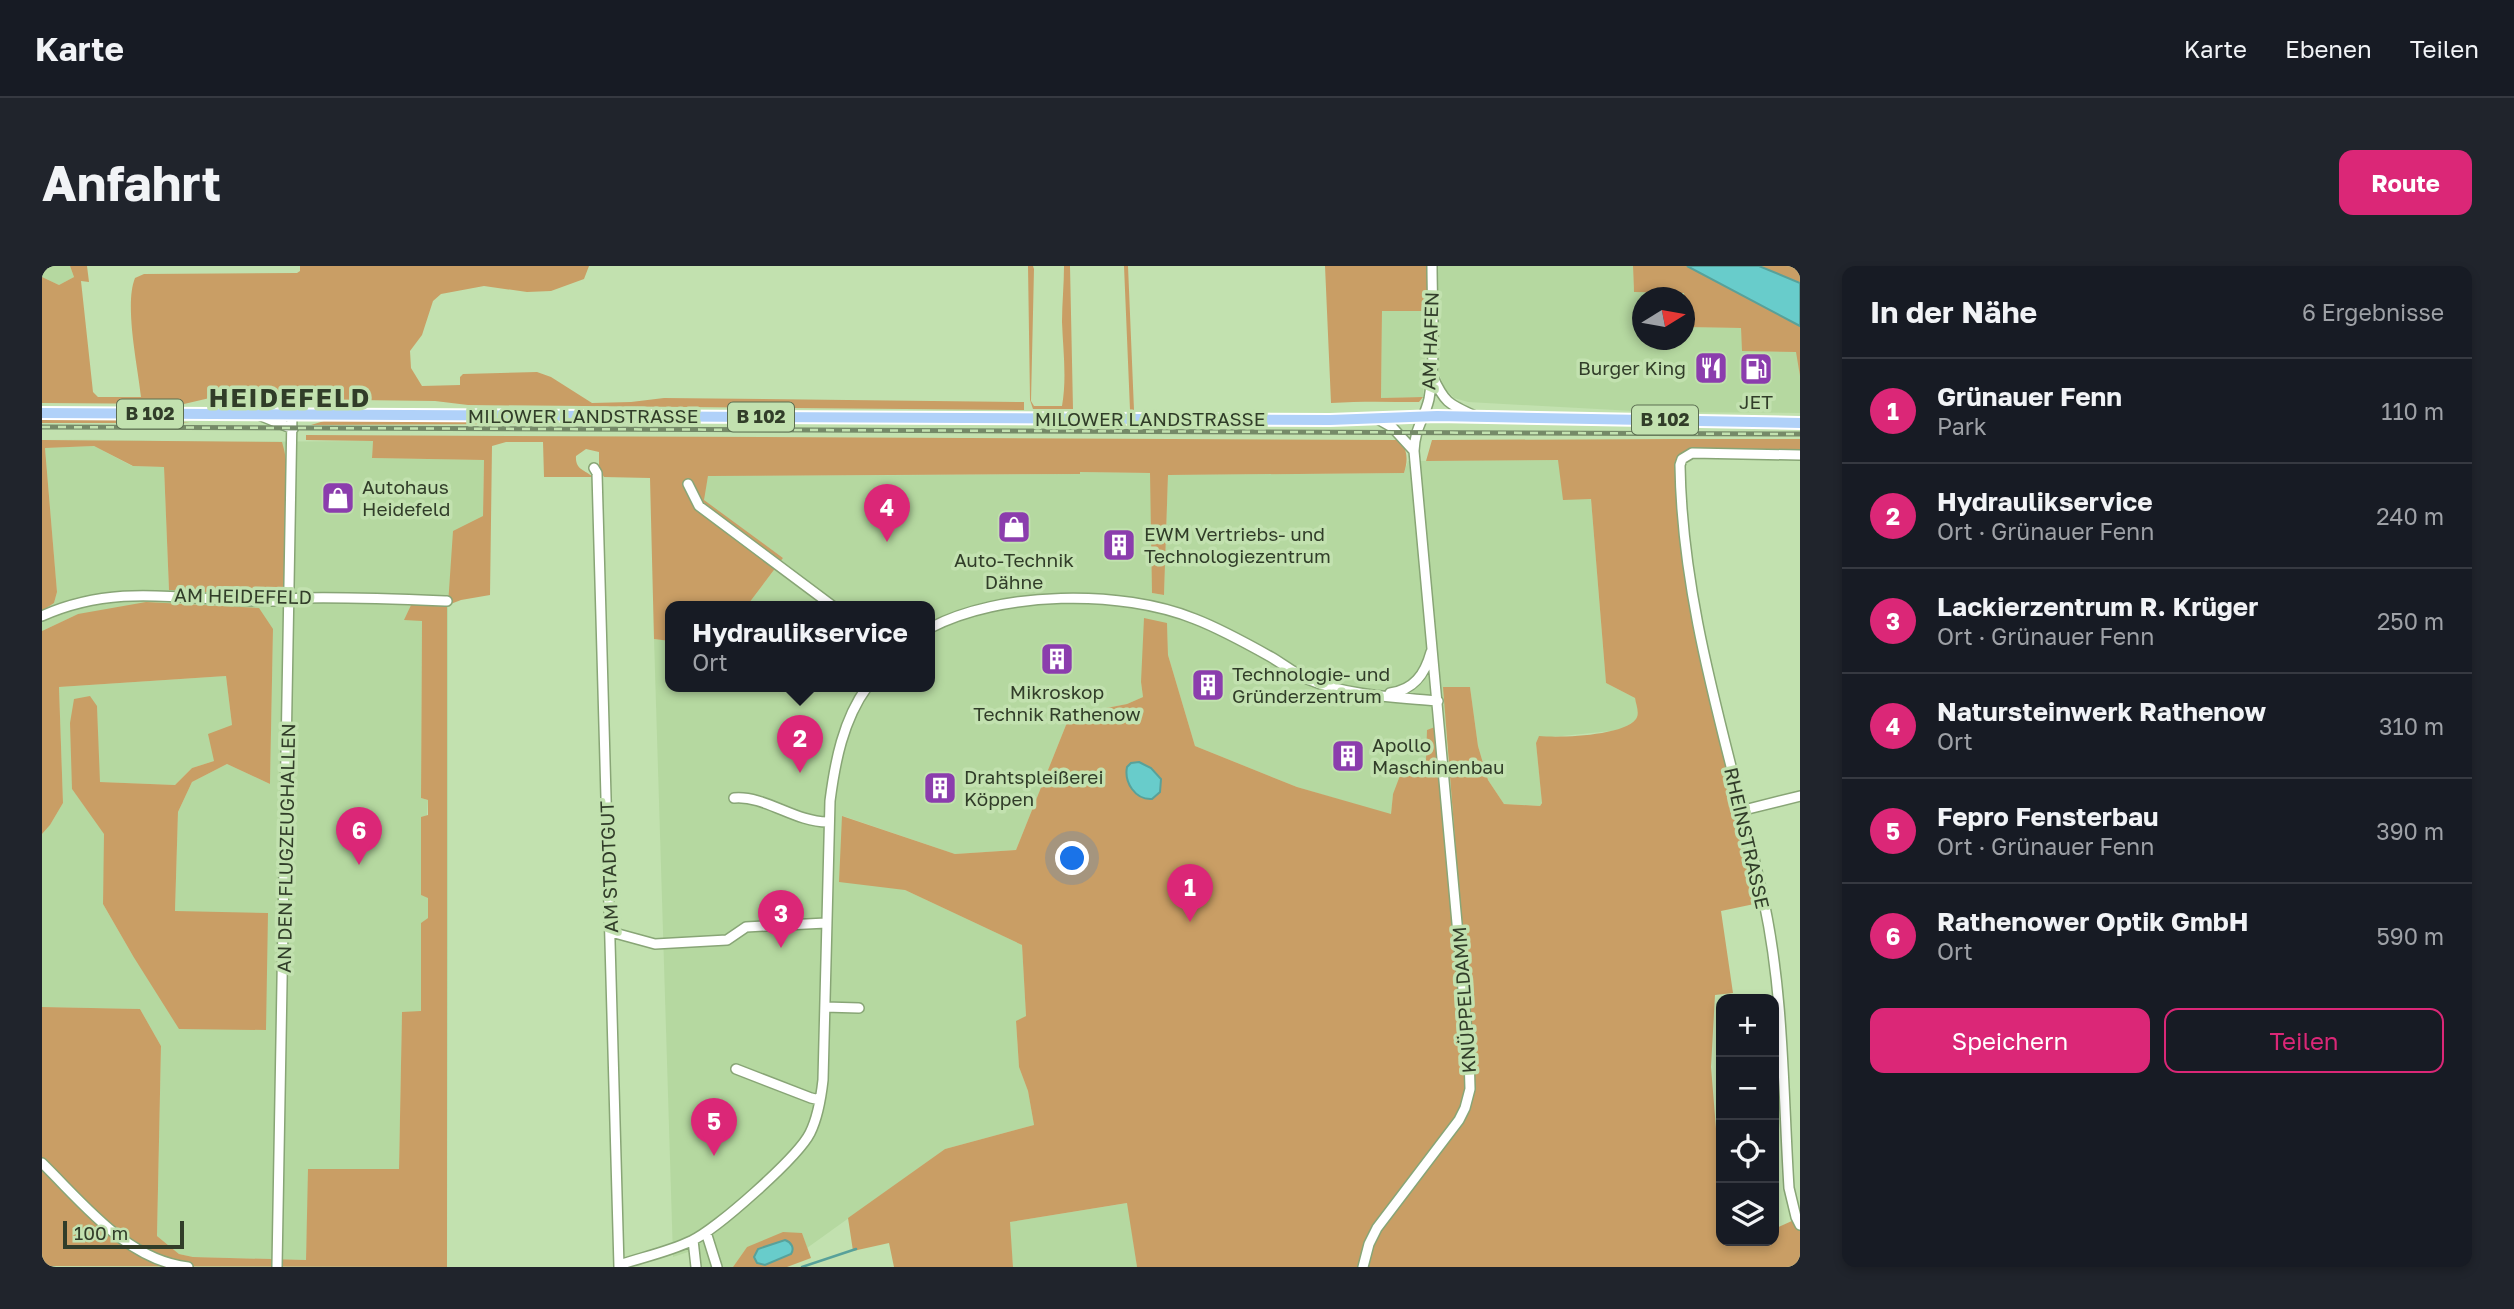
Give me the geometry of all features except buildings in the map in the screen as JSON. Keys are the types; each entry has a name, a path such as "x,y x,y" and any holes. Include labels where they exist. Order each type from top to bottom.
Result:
{"main road":[{"name":"MILOWER LANDSTRASSE","path":"42,413 1330,420 1422,416 1800,422"}],"street":[{"name":"AM HAFEN","path":"1432,266 1429,398 1414,433 1432,645"},
{"name":"MILOWER LANDSTRASSE","path":"1431,374 1441,397 1454,407 1477,417"},
{"path":"258,414 293,429"},
{"name":"AN DEN FLUGZEUGHALLEN","path":"277,1267 291,598 292,414"},
{"path":"1375,417 1392,427 1414,451"},
{"name":"RHEINSTRASSE","path":"1800,456 1692,453 1686,455 1680,465 1683,527 1699,630 1740,811 1764,902 1773,954 1789,1188 1800,1225"},
{"name":"AM STADTGUT","path":"594,468 597,473 619,1266"},
{"path":"688,484 699,506 826,601"},
{"name":"AM HEIDEFELD","path":"42,616 95,599 139,594 277,601 291,598 447,601"},
{"path":"935,626 968,612 1022,602 1092,598 1136,602 1194,619 1238,639 1307,679 1332,687 1438,701"},
{"path":"1374,694 1395,692 1417,681 1426,668 1432,645"},
{"name":"KNÜPPELDAMM","path":"1363,1267 1369,1244 1377,1228 1459,1120 1469,1089 1469,1055 1432,645"},
{"path":"619,1266 693,1240 706,1232 742,1203 800,1146 814,1124 823,1080 827,822 837,757 848,722 864,692"},
{"path":"1740,811 1800,796"},
{"path":"734,798 752,800 799,817 827,822"},
{"path":"611,932 655,944 727,940 746,927 826,923"},
{"path":"825,1007 859,1008"},
{"path":"736,1069 820,1100"},
{"path":"42,1163 129,1245 149,1258 168,1265 188,1267"},
{"path":"706,1232 717,1267"},
{"path":"693,1240 696,1267"}],"shaded area":[{"path":"42,266 70,266 74,277 59,285 42,277"},
{"path":"70,266 87,266 89,282 81,281 93,392 98,397 141,397 131,304 135,278 144,274 297,273 300,266 589,266 584,279 551,291 527,292 484,286 441,294 433,301 422,335 410,351 411,368 422,386 460,385 460,377 463,374 537,372 551,377 592,403 664,398 1024,402 1024,410 468,405 435,401 230,396 184,404 42,403 42,277 59,285 74,277"},
{"path":"1028,266 1033,266 1034,269 1031,401 1034,406 1062,406 1064,266 1070,266 1073,409 1033,409 1030,400"},
{"path":"1124,266 1128,266 1134,410 1130,410"},
{"path":"1325,266 1427,266 1427,311 1382,311 1381,398 1423,397 1419,402 1331,403"},
{"path":"1437,266 1633,266 1632,350 1695,350 1695,327 1741,328 1743,351 1797,352 1800,413 1652,412 1468,402 1454,398 1435,370"},
{"path":"1633,266 1687,266 1800,326 1800,376 1796,352 1742,351 1741,328 1695,327 1695,287 1634,287"},
{"path":"1759,266 1800,266 1800,283"},
{"path":"1382,310 1427,311 1423,397 1381,398"},
{"path":"42,419 157,420 190,423 42,423"},
{"path":"532,420 532,424 311,425 324,421"},
{"path":"306,435 1399,440 1406,451 1407,460 1404,473 1168,475 1164,595 1152,593 1150,473 708,476 704,500 783,558 751,601 665,601 665,640 654,639 650,478 604,477 599,469 599,452 586,449 576,456 576,461 579,467 593,477 544,477 543,442 506,442 492,446 490,595 448,605 453,531 483,516 484,460 372,458 373,441 306,440"},
{"path":"42,439 373,441 372,458 484,460 483,516 448,605 448,1267 446,605 404,620 422,620 421,798 428,800 421,895 428,897 428,918 421,924 421,1012 402,1013 399,1169 309,1169 306,1260 193,1257 179,1254 157,1236 161,1046 140,1009 42,1007 42,834 63,803 59,687 226,676 232,725 214,761 192,768 175,785 99,782 97,706 72,789 105,834 103,904 133,956 268,914 175,912 178,812 192,782 227,764 270,784 273,629 78,614 42,631 42,611 54,603 57,592 45,448 94,446 132,466 164,467 169,590 282,442 231,443"},
{"path":"1800,439 1800,451 1693,450 1678,465 1678,515 1696,629 1759,903 1721,911 1733,993 1715,995 1711,1067 1716,1128 1716,1246 1779,1246 1779,1227 1794,1220 1800,1230 1800,1267 1366,1267 1377,1235 1461,1123 1472,1056 1443,687 1470,687 1478,746 1488,780 1504,804 1540,806 1542,803 1536,743 1539,736 1561,737 1605,732 1629,725 1638,714 1635,698 1606,683 1591,499 1563,500 1558,460 1426,461 1432,440"},
{"path":"42,440 282,442 288,475 289,512 286,583 282,591 272,596 169,590 164,467 133,466 94,446 45,448 57,592 54,603 42,611"},
{"path":"1559,460 1591,499 1606,683 1635,698 1639,712 1636,720 1621,730 1539,737 1536,743 1542,802 1540,806 1504,804 1488,780 1478,746 1470,687 1444,687 1448,761 1426,761 1413,771 1393,794 1391,815 1297,787 1195,746 1168,655 1167,624 1141,682 1143,697 1127,704 1070,715 1016,850 955,854 843,816 905,890 1022,945 1026,1016 1016,1022 1019,1067 1028,1091 1034,1125 945,1149 807,1248 802,1233 747,1247 733,1267 693,1267 691,1251 673,1257 654,639 665,640 665,692 935,692 935,601 751,601 783,558 703,500 708,476 1151,473 1152,593 1164,595 1168,475 1404,473 1408,461"},
{"path":"146,602 259,608 273,629 270,784 227,764 192,782 178,812 175,911 268,913 266,1030 179,1029 103,904 104,834 72,789 70,723 74,699 90,696 97,706 100,782 175,785 192,768 214,761 208,734 232,725 226,676 59,687 63,803 42,834 42,631 78,614"},
{"path":"412,603 447,605 447,1267 42,1266 42,1007 140,1009 161,1046 157,1236 179,1254 193,1257 306,1260 308,1169 399,1169 402,1012 421,1011 421,923 428,918 428,898 421,895 421,817 428,815 428,800 421,798 422,621 404,620"},
{"path":"1144,618 1167,623 1168,655 1195,746 1297,787 1391,814 1393,794 1401,773 1413,771 1415,762 1426,760 1427,730 1435,727 1465,1053 1465,1088 1459,1113 1373,1226 1358,1267 1137,1267 1127,1203 1010,1222 1013,1267 894,1267 889,1243 853,1251 848,1218 945,1149 1034,1125 1028,1091 1019,1067 1016,1021 1026,1016 1022,945 905,890 839,882 842,816 955,854 1016,850 1070,715 1127,704 1143,697 1141,682"},
{"path":"1128,1203 1137,1267 1013,1267 1009,1222"},
{"path":"783,1232 802,1233 811,1258 787,1267 733,1267 747,1247"}],"water":[{"path":"1687,266 1759,266 1800,283 1800,326"},
{"path":"1139,762 1151,768 1161,779 1160,792 1152,799 1140,797 1129,784 1127,767 1131,763"},
{"path":"785,1240 792,1245 791,1254 765,1265 757,1263 754,1257 758,1249"}],"waterway":[{"path":"802,1267 856,1249"}],"railway":[{"path":"42,427 1800,434"}],"place":[{"name":"Burger King","path":"1711,368"},
{"name":"JET","path":"1756,369"},
{"name":"Autohaus Heidefeld","path":"338,498"},
{"name":"Auto-Technik Dähne","path":"1014,527"},
{"name":"Natursteinwerk Rathenow","path":"887,542"},
{"name":"EWM Vertriebs- und Technologiezentrum","path":"1119,545"},
{"name":"Mikroskop Technik Rathenow","path":"1057,659"},
{"name":"Technologie- und Gründerzentrum","path":"1208,685"},
{"name":"Apollo Maschinenbau","path":"1348,756"},
{"name":"Hydraulikservice","path":"800,773"},
{"name":"Drahtspleißerei Köppen","path":"940,788"},
{"name":"Rathenower Optik GmbH","path":"359,865"},
{"name":"Grünauer Fenn","path":"1190,922"},
{"name":"Lackierzentrum R. Krüger","path":"781,948"},
{"name":"Fepro Fensterbau","path":"714,1156"}],"district":[{"name":"HEIDEFELD","path":"290,398"}]}
